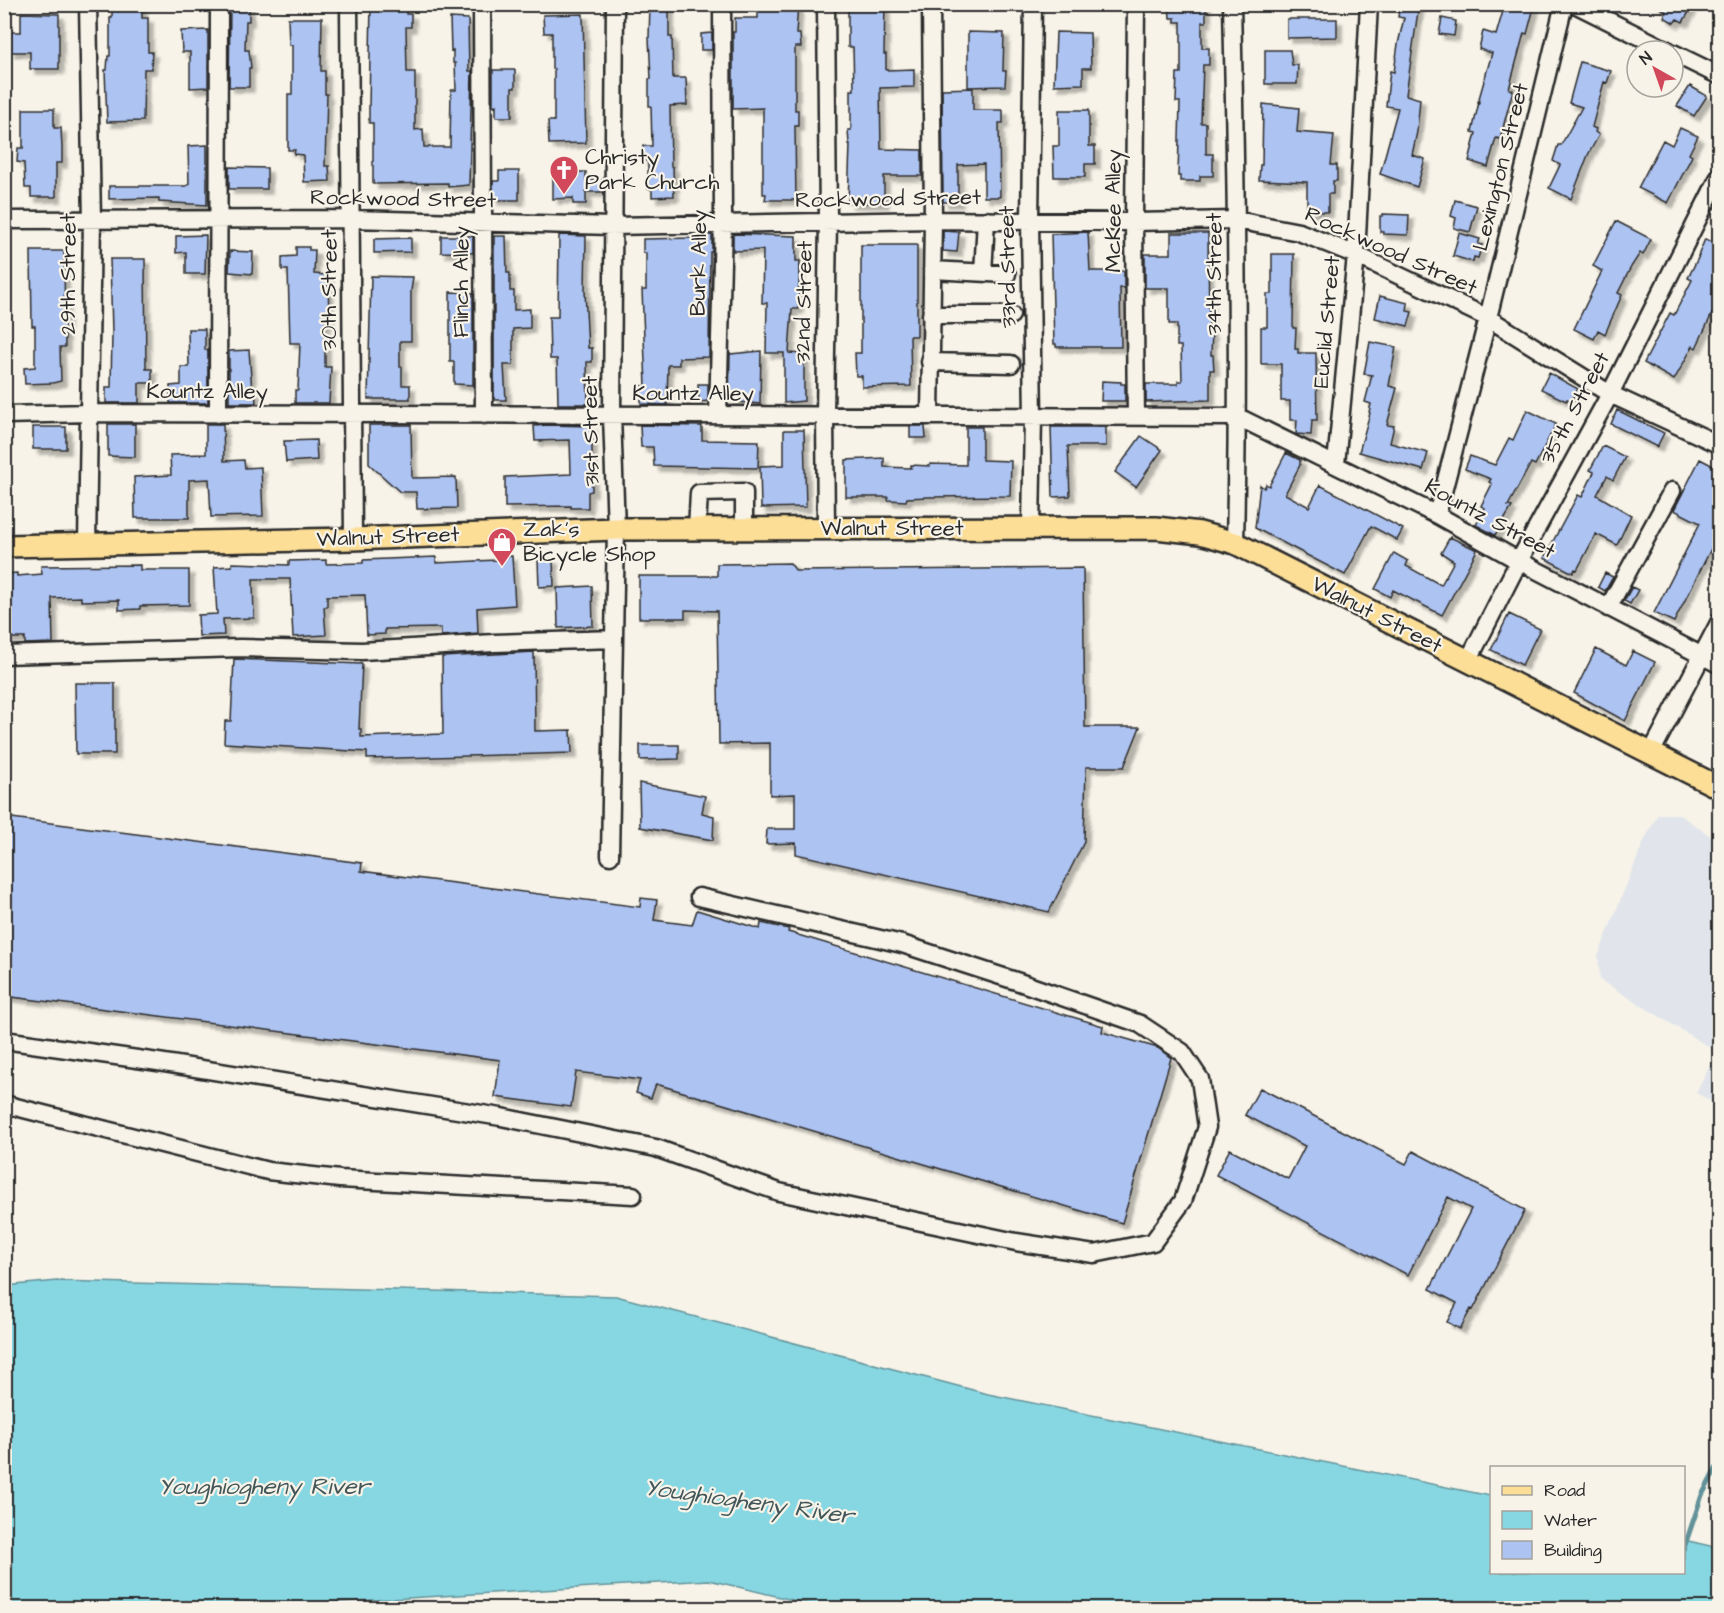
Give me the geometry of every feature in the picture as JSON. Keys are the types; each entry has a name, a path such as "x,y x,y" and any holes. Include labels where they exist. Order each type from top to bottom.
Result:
{"main road":[{"name":"Walnut Street","path":"4,546 353,539 616,529 1156,528 1200,533 1235,543 1719,788"}],"street":[{"name":"29th Street","path":"87,545 92,221 88,4"},
{"path":"218,414 219,4"},
{"name":"30th Street","path":"349,4 353,539"},
{"name":"Flinch Alley","path":"482,4 484,415"},
{"name":"31st Street","path":"610,856 616,529 612,415 615,4"},
{"name":"Burk Alley","path":"718,415 723,224 722,4"},
{"name":"32nd Street","path":"826,4 828,221 826,528"},
{"path":"930,416 933,220 931,4"},
{"name":"33rd Street","path":"1031,528 1033,417 1030,220 1033,4"},
{"name":"McKee Alley","path":"1136,417 1134,222 1137,4"},
{"name":"34th Street","path":"1232,4 1238,417 1235,543"},
{"name":"Euclid Street","path":"1336,464 1356,255 1369,4"},
{"name":"Lexington Street","path":"1437,515 1488,318 1563,4"},
{"path":"1575,4 1645,39"},
{"path":"1685,59 1719,76"},
{"name":"35th Street","path":"1468,661 1519,561 1610,394 1719,175"},
{"name":"Rockwood Street","path":"4,220 351,219 612,226 828,221 1236,220 1299,232 1356,255 1488,318 1610,394 1719,445"},
{"path":"983,273 986,220"},
{"path":"932,270 1007,274"},
{"path":"931,315 1011,315"},
{"path":"930,362 1011,364"},
{"name":"Kountz Alley","path":"4,415 90,413 1238,417"},
{"name":"Kountz Street","path":"1238,417 1437,515 1519,561 1719,665"},
{"path":"1608,608 1672,491"},
{"path":"697,529 699,494 744,492 744,528"},
{"path":"1651,753 1719,621"},
{"path":"4,655 240,648 362,651 614,639"},
{"path":"4,1040 490,1115 623,1141 656,1148 779,1192 1016,1242 1094,1254 1154,1242 1183,1201 1207,1127 1200,1079 1182,1052 1140,1024 902,944 699,897"},
{"path":"4,1104 268,1170 340,1179 633,1195"}],"shaded area":[{"path":"1658,814 1679,814 1719,842 1719,1106 1696,1093 1717,1052 1600,980 1598,956 1644,841"}],"water":[{"name":"Youghiogheny River","path":"57,1281 616,1296 988,1394 1490,1496 1490,1574 1685,1574 1685,1540 1719,1548 1719,1608 826,1608 709,1580 240,1608 5,1608 5,1286"}],"building":[{"path":"112,4 142,4 142,18 148,18 148,52 152,52 151,69 144,69 143,121 107,122 105,70 107,70 108,56 110,56"},
{"path":"230,4 249,4 245,50 249,50 251,68 249,68 249,87 229,87"},
{"path":"371,4 406,4 406,14 411,14 411,27 406,27 407,72 415,72 415,130 423,129 424,147 450,147 451,90 456,90 450,18 468,19 469,71 472,71 469,185 448,187 448,183 373,184 373,123 369,123"},
{"path":"650,4 669,4 673,78 686,78 687,105 670,106 674,196 652,197 652,189 648,189 648,161 642,160 643,146 652,146 651,106 649,106"},
{"path":"758,4 798,4 796,34 800,34 801,47 795,47 795,110 798,110 798,126 795,126 796,200 765,200 766,194 763,194 763,108 733,109 735,18 758,18"},
{"path":"848,4 885,4 886,70 914,69 914,87 880,88 881,149 922,150 922,176 884,176 884,203 848,203 850,144 848,130 851,130 851,90 854,90 853,47 848,47"},
{"path":"1169,4 1206,4 1206,22 1202,22 1202,48 1209,48 1209,65 1203,65 1201,123 1206,123 1206,154 1213,154 1213,176 1200,176 1200,181 1180,181 1180,176 1178,176 1180,102 1176,102 1177,73 1181,73 1181,22 1175,22 1175,18 1170,18"},
{"path":"1400,4 1419,4 1406,95 1420,99 1412,155 1425,159 1417,187 1380,174 1398,108 1386,106 1390,71 1394,72 1404,18 1398,17"},
{"path":"1505,4 1535,4 1527,34 1524,33 1509,89 1513,90 1500,139 1496,138 1488,167 1469,161 1476,133 1472,132 1478,102 1492,53 1479,49 1483,31 1496,35"},
{"path":"1655,4 1694,4 1683,22 1677,19 1674,23 1664,17 1666,12"},
{"path":"21,13 59,14 59,69 30,69 30,52 10,52 11,32 21,32"},
{"path":"583,14 586,143 549,144 548,121 554,121 554,69 552,69 552,33 544,33 543,15"},
{"path":"288,18 322,18 321,71 325,71 325,94 327,94 325,166 329,166 330,181 304,182 303,155 294,154 295,150 288,150 288,94 292,94 292,45 289,45"},
{"path":"1442,18 1456,21 1454,36 1439,34"},
{"path":"1287,19 1337,19 1337,37 1287,38"},
{"path":"208,30 208,87 190,88 190,52 182,52 181,31"},
{"path":"968,32 1004,33 1005,86 968,87"},
{"path":"1056,32 1090,33 1091,68 1083,68 1083,84 1054,85"},
{"path":"712,33 712,50 701,50 701,34"},
{"path":"1265,50 1290,50 1292,65 1298,65 1297,84 1265,84"},
{"path":"1580,62 1611,71 1607,83 1604,82 1592,127 1599,135 1588,155 1571,199 1549,188 1560,165 1553,161 1558,145 1561,145 1582,107 1569,103"},
{"path":"493,70 515,70 515,88 512,88 512,117 496,117 496,105 493,106"},
{"path":"1690,86 1707,96 1694,116 1677,106 1682,99 1685,99 1685,94"},
{"path":"973,88 973,110 1003,110 1003,123 999,123 1000,197 984,197 984,164 958,165 958,202 943,202 942,89"},
{"path":"1263,104 1299,108 1297,132 1334,135 1331,165 1337,165 1337,181 1333,181 1333,194 1328,194 1328,212 1307,212 1307,182 1259,180 1260,165 1262,165"},
{"path":"23,109 54,109 54,128 61,128 62,148 62,163 56,163 56,197 31,197 31,188 25,188 24,163 17,162 18,148 23,148"},
{"path":"1059,110 1089,110 1089,146 1095,146 1095,164 1085,164 1085,177 1054,177 1053,146 1059,146"},
{"path":"1680,128 1698,136 1689,154 1692,156 1668,203 1638,188 1663,140 1672,145"},
{"path":"207,145 207,205 159,202 159,198 109,199 109,186 186,186 189,184 188,146"},
{"path":"229,167 267,168 267,189 229,189"},
{"path":"499,171 519,171 519,200 493,200 493,181 499,181"},
{"path":"553,172 586,172 586,180 603,180 603,192 586,192 586,204 573,204 573,198 553,199"},
{"path":"1455,200 1477,206 1470,232 1454,228 1456,218 1451,216"},
{"path":"1383,214 1409,215 1408,235 1380,232 1380,216"},
{"path":"1616,221 1651,239 1643,255 1640,253 1631,267 1618,293 1622,295 1605,334 1598,330 1594,339 1574,329 1602,271 1593,266"},
{"path":"943,231 959,232 957,252 943,251"},
{"path":"1088,232 1090,271 1124,271 1124,288 1120,288 1121,347 1056,347 1054,344 1051,234"},
{"path":"1171,233 1208,233 1209,332 1212,332 1211,355 1213,355 1214,370 1210,370 1210,400 1146,402 1146,384 1178,384 1178,381 1182,381 1181,346 1177,346 1177,324 1169,324 1169,288 1145,288 1145,254 1171,254"},
{"path":"1459,233 1480,239 1478,244 1482,245 1478,258 1474,257 1473,262 1453,256"},
{"path":"733,234 796,236 796,261 800,261 798,309 792,309 789,353 804,354 804,401 784,403 784,353 766,353 767,303 762,303 763,250 733,251"},
{"path":"206,235 205,274 186,274 186,252 176,253 176,236"},
{"path":"559,235 586,236 585,291 588,348 592,348 592,362 587,362 588,404 558,404 557,359 550,359 549,317 558,317"},
{"path":"693,235 712,235 709,357 679,358 679,365 668,365 667,405 641,404 641,386 646,386 642,290 646,290 646,253 643,253 643,239 693,238"},
{"path":"441,236 473,236 473,253 441,252"},
{"path":"494,236 506,236 507,273 510,273 510,291 514,291 514,310 530,309 530,328 513,329 513,365 504,365 506,400 494,400"},
{"path":"411,238 411,252 374,253 374,239"},
{"path":"1705,239 1719,246 1719,281 1712,295 1719,299 1696,348 1693,346 1674,380 1644,363 1670,313 1674,315 1692,280 1688,278"},
{"path":"861,245 917,245 917,336 910,336 911,386 862,387 862,376 856,376 855,353 861,353"},
{"path":"296,247 309,247 309,250 315,250 314,274 328,275 329,323 325,323 325,367 331,367 329,403 295,403 295,390 298,390 300,343 290,343 288,270 282,270 282,257 296,256"},
{"path":"31,251 64,251 65,347 60,347 61,381 53,383 25,384 24,368 35,367"},
{"path":"230,251 253,252 252,274 229,272"},
{"path":"1272,254 1294,254 1295,349 1298,349 1298,353 1316,353 1317,420 1312,420 1311,435 1296,434 1297,420 1290,420 1290,401 1281,401 1281,364 1261,364 1261,327 1267,327 1267,294 1272,294"},
{"path":"110,259 145,259 146,369 152,369 152,383 139,383 139,403 106,403 106,387 111,387"},
{"path":"371,276 413,277 411,341 400,341 402,385 410,385 410,399 368,399"},
{"path":"450,292 473,293 473,385 454,384 454,362 450,362"},
{"path":"1380,296 1408,303 1407,311 1412,312 1408,326 1375,318"},
{"path":"188,329 205,329 205,350 208,352 208,403 170,403 170,386 181,385 181,367 189,367"},
{"path":"1370,342 1396,347 1389,386 1397,388 1387,425 1394,426 1390,443 1428,453 1423,470 1359,452 1371,404 1365,402 1372,375 1364,374"},
{"path":"249,350 252,391 255,391 256,403 229,403 229,351"},
{"path":"761,351 760,404 729,401 730,354"},
{"path":"1549,373 1578,389 1571,401 1567,399 1566,401 1541,389"},
{"path":"1102,381 1125,384 1125,401 1101,401"},
{"path":"698,384 708,384 708,401 699,402"},
{"path":"1527,410 1556,424 1535,465 1531,463 1508,506 1512,507 1495,535 1476,525 1485,508 1481,506 1492,484 1489,482 1491,479 1465,469 1470,456 1495,465 1509,438 1513,440"},
{"path":"1617,410 1664,433 1657,447 1611,424"},
{"path":"108,424 135,424 135,457 108,456"},
{"path":"206,424 223,424 224,461 244,460 245,468 261,467 263,516 211,517 209,479 189,480 189,518 135,518 134,477 171,475 170,455 206,454"},
{"path":"369,425 411,425 412,478 456,477 457,508 417,509 416,492 400,492 369,464"},
{"path":"640,425 702,426 702,440 759,441 758,468 654,466 653,447 641,447"},
{"path":"534,426 592,426 592,491 588,492 588,508 505,507 505,477 571,474 570,440 535,441"},
{"path":"910,426 925,426 926,438 910,438"},
{"path":"33,427 66,427 66,449 33,449"},
{"path":"966,427 982,427 982,460 1011,461 1010,496 907,498 906,501 888,500 888,497 846,497 846,460 884,458 884,467 911,468 911,465 930,466 930,464 966,465"},
{"path":"1051,427 1106,427 1106,446 1068,446 1070,496 1053,497"},
{"path":"784,430 804,430 806,507 761,508 760,466 784,465"},
{"path":"1141,436 1162,450 1136,487 1115,472"},
{"path":"316,440 317,460 286,462 284,441"},
{"path":"1603,446 1625,457 1613,480 1607,476 1597,495 1631,515 1617,545 1596,534 1577,570 1575,569 1573,573 1544,558 1578,495 1582,497 1594,472 1590,470"},
{"path":"1286,453 1300,460 1300,465 1285,494 1309,507 1320,485 1403,529 1397,540 1371,526 1345,575 1255,528 1260,485 1264,488 1266,484 1269,486"},
{"path":"1700,459 1719,469 1719,533 1674,622 1654,613 1700,523 1674,510"},
{"path":"1450,537 1477,550 1442,615 1393,590 1390,597 1375,589 1394,553 1408,561 1406,566 1441,585 1454,561 1441,553"},
{"path":"512,556 515,605 477,608 478,633 441,636 441,628 385,629 385,634 367,635 365,595 327,596 327,607 324,607 326,635 293,637 290,579 253,579 254,618 223,619 224,635 199,636 198,615 217,614 214,567 232,566 232,563 289,565 289,561 326,560 326,564 363,563 363,560 436,557 436,563 496,560 496,557"},
{"path":"553,559 554,586 539,587 538,560"},
{"path":"790,563 796,571 1083,568 1085,727 1140,727 1124,767 1086,767 1084,842 1049,912 796,854 796,843 766,844 767,829 795,829 795,794 770,795 770,743 719,744 717,611 685,610 685,618 639,618 639,576 717,576 717,564"},
{"path":"140,565 140,570 189,570 189,605 140,606 140,609 119,610 119,600 81,601 81,597 52,598 53,643 25,644 25,638 6,638 4,574 17,573 17,576 42,574 41,566"},
{"path":"1605,573 1613,577 1605,591 1598,587"},
{"path":"592,586 593,626 558,628 557,588"},
{"path":"1632,587 1638,590 1630,604 1624,601"},
{"path":"1509,614 1540,629 1522,665 1491,650"},
{"path":"1596,649 1626,665 1633,651 1655,662 1625,721 1574,693"},
{"path":"534,652 535,731 571,730 572,753 367,759 367,752 224,743 225,721 231,721 234,659 362,664 359,729 361,729 361,737 443,734 442,657"},
{"path":"75,683 115,683 115,754 76,754"},
{"path":"640,745 679,745 679,759 640,760"},
{"path":"639,783 705,796 702,813 714,816 713,840 640,827"},
{"path":"4,817 362,863 361,871 640,907 641,898 657,900 654,920 692,925 697,910 760,929 761,923 789,929 788,932 1103,1026 1102,1032 1158,1048 1171,1058 1122,1223 656,1084 651,1098 636,1093 640,1080 576,1072 571,1107 495,1097 500,1060 4,996"},
{"path":"1260,1088 1406,1164 1413,1151 1525,1210 1473,1310 1471,1309 1460,1329 1447,1322 1457,1303 1430,1289 1471,1209 1448,1197 1408,1275 1216,1175 1230,1149 1288,1179 1305,1146 1245,1115"}],"waterway":[{"path":"1685,1545 1702,1495 1720,1462"}],"place":[{"name":"Christy Park Church","path":"564,196"},
{"name":"Zak's Bicycle Shop","path":"502,568"}]}
